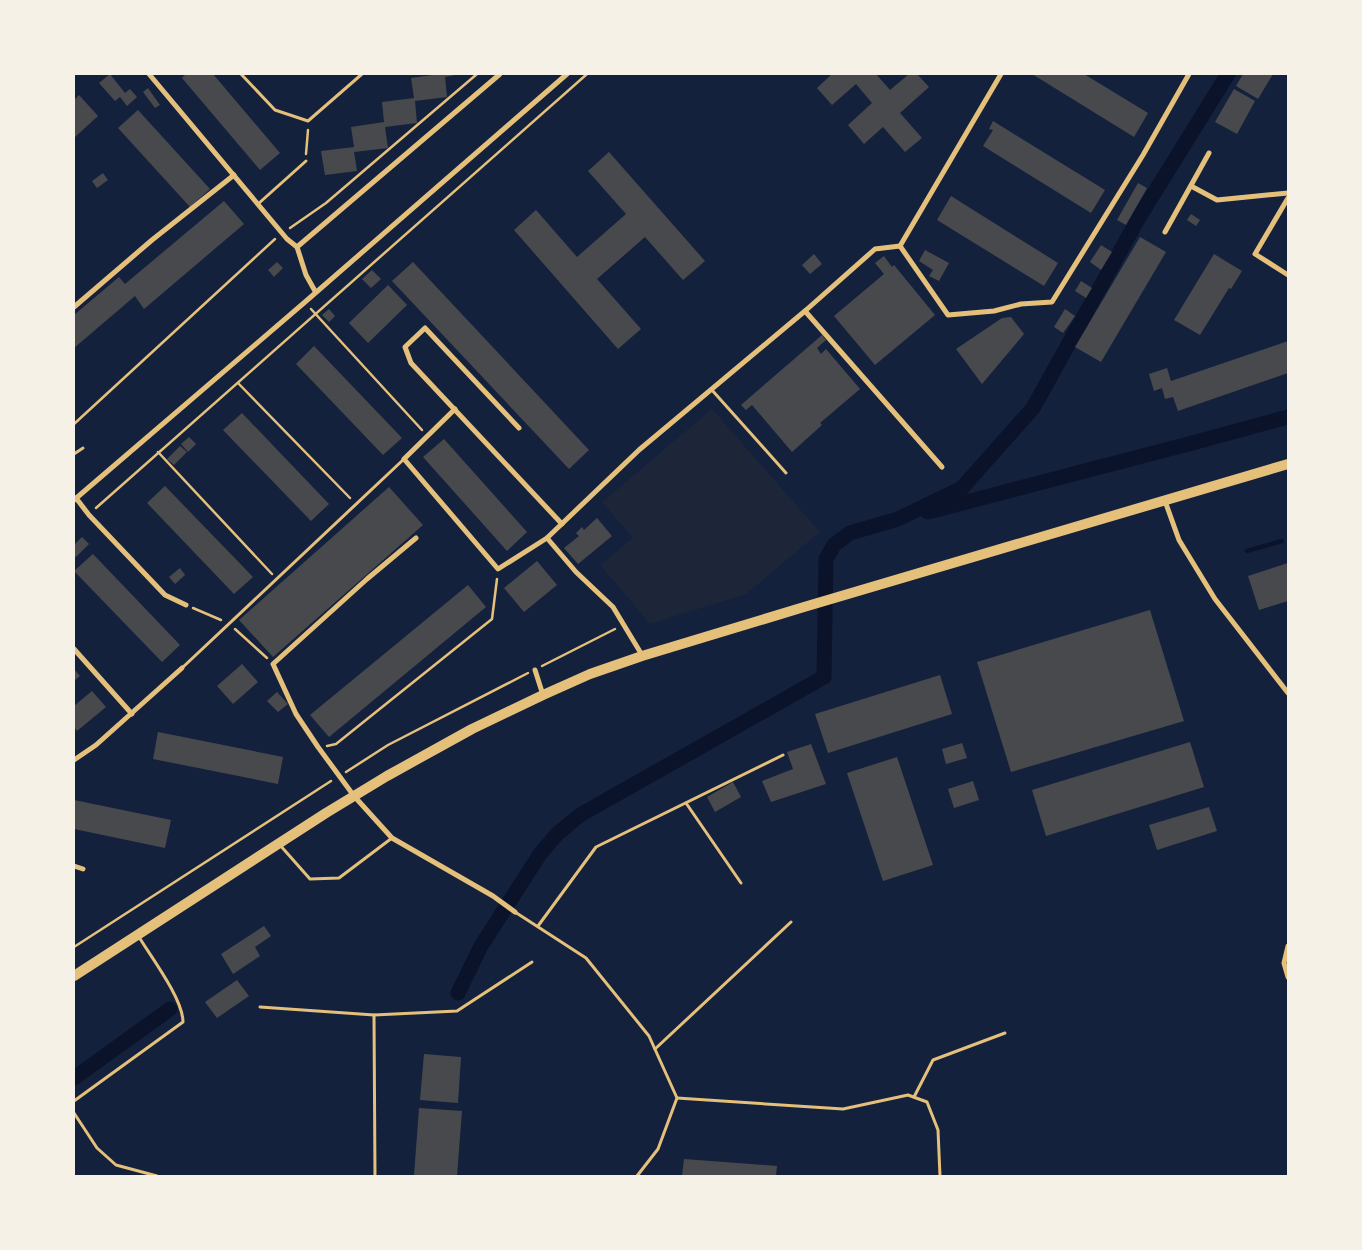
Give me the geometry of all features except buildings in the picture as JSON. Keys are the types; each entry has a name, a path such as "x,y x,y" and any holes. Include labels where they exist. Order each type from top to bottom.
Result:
{"main road":[{"path":"74,976 354,796 472,730 590,674 642,656 804,607 1288,464"}],"street":[{"path":"149,74 282,233 297,247 306,275 315,292"},
{"path":"297,247 500,74"},
{"path":"186,605 165,595 75,499 305,302 566,74"},
{"path":"900,246 1002,74"},
{"path":"900,246 948,315 994,312 1022,304 1052,302 1142,155 1188,74"},
{"path":"1165,232 1209,154"},
{"path":"74,307 152,240 234,175"},
{"path":"1191,186 1217,200 1288,193"},
{"path":"1288,198 1256,254 1288,275"},
{"path":"455,409 404,459 498,569 547,538 638,450 805,311 875,249 900,246"},
{"path":"805,311 942,467"},
{"path":"519,428 425,328 404,348 411,363 562,524"},
{"path":"1165,501 1179,540 1215,599 1288,693"},
{"path":"416,538 367,579 273,664 296,714 338,776 392,838 493,896 515,912"},
{"path":"547,538 576,572 613,607 642,656"},
{"path":"74,649 132,714"},
{"path":"74,760 96,745 182,668"},
{"path":"535,670 543,695"},
{"path":"74,866 83,869"},
{"path":"1288,946 1284,963 1288,977"}],"lane":[{"path":"241,74 275,110 308,121 362,74"},
{"path":"258,204 306,161"},
{"path":"711,389 786,474"},
{"path":"74,454 83,448"},
{"path":"182,668 404,459"},
{"path":"538,926 596,847 783,755"},
{"path":"686,803 740,883"},
{"path":"279,844 310,879 340,878 392,838"},
{"path":"515,912 586,958 649,1036 677,1098 658,1149 637,1176"},
{"path":"655,1049 791,922"},
{"path":"74,1101 183,1022 183,1014 176,997 137,934"},
{"path":"260,1007 374,1016 457,1011 532,962"},
{"path":"374,1016 375,1176"},
{"path":"914,1097 933,1060 1005,1033"},
{"path":"677,1098 843,1109 908,1095 927,1102 938,1130 940,1176"},
{"path":"74,1113 97,1148 116,1165 157,1176"}],"path":[{"path":"74,424 282,233 326,203 476,74"},
{"path":"89,515 587,74"},
{"path":"306,161 308,121"},
{"path":"305,302 427,436"},
{"path":"238,383 356,504"},
{"path":"158,452 277,578"},
{"path":"336,744 492,618 498,569"}],"shaded area":[{"path":"712,409 820,532 746,594 650,624 600,565 633,538 602,502"}],"waterway":[{"path":"458,993 481,946 540,854 557,834 580,815 824,677 826,559 834,545 850,533 898,519 962,488 1033,408 1138,219 1228,74"},
{"path":"928,512 1288,417"},
{"path":"1247,551 1282,541"},
{"path":"74,1078 170,1009"}]}
